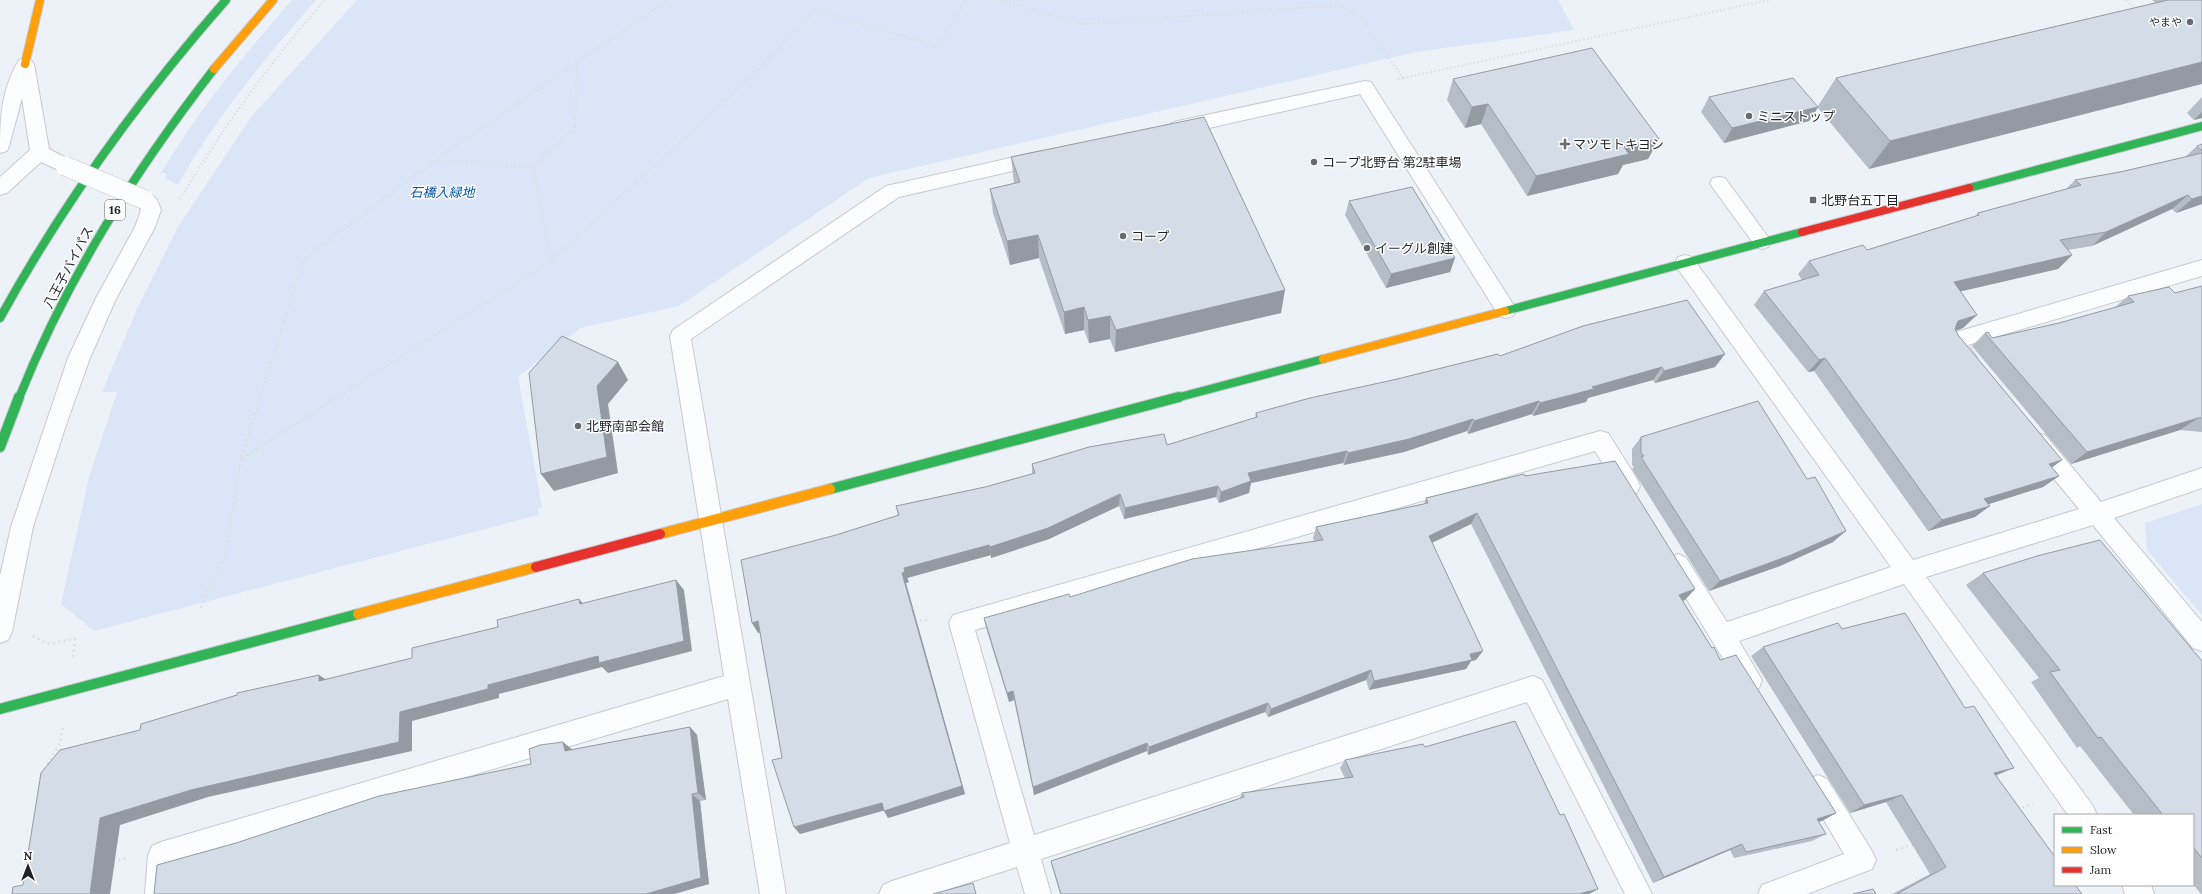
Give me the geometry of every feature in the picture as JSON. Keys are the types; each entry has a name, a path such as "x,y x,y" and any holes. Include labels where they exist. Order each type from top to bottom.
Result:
{"main road":[{"path":"26,64 40,0"},
{"path":"0,318 58,216 105,146 144,94 226,0"},
{"name":"八王子バイパス","path":"0,447 29,374 57,312 108,219 150,153 186,103 237,40 273,0"},
{"path":"0,709 2202,126"}],"street":[{"path":"0,146 15,88 26,64"},
{"path":"0,632 22,527 55,425 79,358 106,298 145,227 151,210 150,205 145,200 65,166 46,157 40,152 26,64"},
{"path":"1156,133 1365,87 1506,310"},
{"path":"0,188 40,152"},
{"path":"773,894 680,336 893,191 1063,153"},
{"path":"1685,263 2083,814"},
{"path":"1977,371 1952,341 2202,268"},
{"path":"2022,425 2202,640"},
{"path":"1038,894 961,623 1600,440 1642,507"},
{"path":"1722,635 1909,572 2097,514 2202,478"},
{"path":"1668,548 1764,701"},
{"path":"158,894 161,855 738,684"},
{"path":"892,894 1532,688 1639,894"},
{"path":"1771,894 1863,860 1805,768"}],"lane":[{"path":"1719,183 1762,242"}],"path":[{"path":"178,202 239,105 300,27 325,0"},
{"path":"201,608 207,590 225,558 241,460 304,259 434,161 668,0"},
{"path":"241,460 551,261 753,75 815,10 939,47 966,0"},
{"path":"998,0 1083,24 1338,5 1359,15 1403,78"},
{"path":"1365,87 1769,0"},
{"path":"2126,0 2144,14"},
{"path":"434,161 533,166 575,128 577,63"},
{"path":"533,166 551,261"},
{"path":"908,623 922,619 961,623"},
{"path":"38,792 40,776 60,743"},
{"path":"2015,810 2068,792"},
{"path":"1863,860 1916,843"},
{"path":"105,864 126,858"}],"green space":[{"path":"292,0 316,0 242,89 208,136 178,185 165,178 167,173 161,173 190,127 239,62"},
{"name":"石橋入緑地","path":"357,0 1558,0 1574,30 1416,52 869,178 679,306 581,328 518,377 542,507 538,508 539,515 94,631 61,604 89,477 117,392 102,392 137,309 178,227 252,116"},
{"path":"2202,504 2202,615 2147,550 2145,523"}],"building":[{"path":"2168,0 2202,0 2202,62 1890,141 1836,78"},
{"name":"マツモトキヨシ","path":"1592,48 1659,139 1624,147 1629,154 1536,176 1488,104 1472,107 1453,79"},
{"path":"1793,78 1818,107 1732,128 1709,97"},
{"name":"コープ","path":"1204,117 1285,290 1116,330 1110,316 1088,320 1084,307 1064,312 1038,235 1007,241 990,189 1020,182 1011,157"},
{"path":"2202,144 2202,151 2197,146"},
{"path":"2202,153 2202,196 2192,199 2188,195 2106,232 2060,240 2072,255 1954,282 1977,315 1958,321 1955,329 1958,335 2062,460 2049,464 2059,476 1984,499 1990,506 1942,520 1825,358 1819,360 1764,291 1819,275 1809,261 1863,245 1867,250 1979,215 1978,213 2081,185 2075,180 2120,172"},
{"path":"1412,187 1455,258 1391,274 1349,201"},
{"path":"2202,286 2202,418 2087,452 1985,333 1988,332 1992,338 2059,323 2134,302 2128,296 2169,287 2175,293"},
{"path":"1687,300 1725,354 1664,371 1662,367 1592,387 1594,389 1540,403 1539,401 1474,421 1473,419 1409,439 1248,473 1251,481 1221,492 1218,486 1125,508 1120,494 1048,528 990,547 989,545 904,568 905,572 902,573 962,786 884,811 882,803 794,827 772,760 782,758 758,621 752,623 741,560 836,535 899,515 896,506 985,487 1035,473 1032,464 1089,447 1164,434 1167,445 1257,417 1256,413 1310,398 1393,380 1498,354 1500,356 1583,326"},
{"path":"562,336 618,362 597,386 607,457 541,474 529,373"},
{"path":"1758,401 1807,479 1815,477 1846,531 1791,555 1720,581 1641,457 1644,456 1641,453 1641,437"},
{"path":"1615,461 1695,589 1679,595 1712,648 1714,647 1720,660 1736,655 1836,813 1817,819 1826,834 1746,852 1742,844 1664,877 1477,513 1429,536 1483,651 1470,654 1472,660 1374,681 1371,670 1271,709 1268,703 1149,747 1147,743 1033,787 1013,691 1007,693 984,618 1069,594 1070,597 1192,559 1323,540 1316,527 1428,503 1426,498 1524,474 1525,476"},
{"path":"2100,540 2202,661 2202,858 2194,848 2194,814 2162,814 2101,737 2098,738 2050,672 2060,670 1983,573 2037,556"},
{"path":"676,580 684,641 599,663 598,656 488,685 488,689 400,712 399,742 191,790 100,818 90,894 12,894 13,887 23,885 41,773 60,750 140,730 141,724 237,695 237,693 319,675 319,681 412,658 412,648 498,627 497,620 579,599 580,604"},
{"path":"1905,613 1965,708 1974,706 2014,768 1994,773 2054,856 2054,886 2076,886 2082,894 1897,894 1946,867 1902,795 1864,805 1763,647 1838,623 1842,629"},
{"path":"1515,721 1560,815 1564,814 1598,889 1579,894 1061,894 1051,861 1244,797 1242,793 1353,777 1345,760 1423,744 1425,747"},
{"path":"690,727 698,793 692,794 701,878 646,894 154,894 157,865 236,843 379,796 531,764 529,749 540,745 563,742 565,751"},
{"path":"973,883 976,894 933,894"},
{"path":"1873,889 1876,894 1853,894"}],"traffic: fast":[{"path":"0,318 49,232 103,152 162,75 226,0"},
{"path":"0,447 36,356 85,259 124,194 168,130 214,69"},
{"path":"1969,188 2202,126"},
{"path":"1505,311 1802,232"},
{"path":"830,489 1323,359"},
{"path":"0,709 358,614"}],"traffic: slow":[{"path":"25,64 40,0"},
{"path":"214,69 273,0"},
{"path":"1323,359 1505,311"},
{"path":"660,534 830,489"},
{"path":"358,614 536,567"}],"traffic: jam":[{"path":"1802,232 1969,188"},
{"path":"536,567 660,534"}],"place":[{"name":"やまや","path":"2190,22"},
{"name":"ミニストップ","path":"1749,116"},
{"name":"マツモトキヨシ","path":"1565,144"},
{"name":"コープ北野台 第2駐車場","path":"1314,162"},
{"name":"北野台五丁目","path":"1813,200"},
{"name":"コープ","path":"1123,236"},
{"name":"イーグル創建","path":"1367,248"},
{"name":"北野南部会館","path":"578,426"}]}
